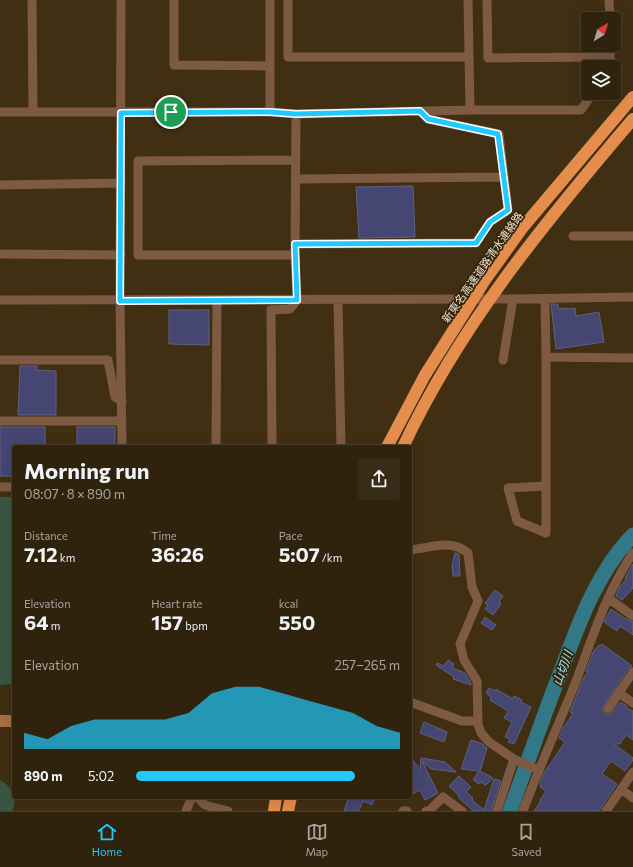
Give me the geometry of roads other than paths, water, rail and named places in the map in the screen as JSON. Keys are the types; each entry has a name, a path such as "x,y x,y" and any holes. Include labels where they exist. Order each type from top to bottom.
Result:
{"highway":[{"name":"新東名高速道路清水連絡路","path":"388,445 425,375 485,280 524,227 633,97"},
{"path":"404,445 458,347 515,263 541,229 633,119"},
{"path":"274,811 276,799"},
{"path":"288,811 291,799"}],"street":[{"path":"32,0 33,112"},
{"path":"121,0 120,301 122,445"},
{"path":"174,0 174,65 270,66"},
{"path":"270,0 270,112"},
{"path":"288,0 288,57 469,57"},
{"path":"468,0 470,110"},
{"path":"487,0 488,58 610,57 610,52"},
{"path":"610,0 610,12"},
{"path":"0,112 270,112 296,114 470,110 581,110 588,100"},
{"path":"295,244 476,243 490,222 508,210 498,134 428,119 420,111"},
{"path":"272,445 270,310 290,309 297,300 295,255 296,114"},
{"path":"295,255 138,255 138,161 296,160"},
{"path":"296,179 504,177"},
{"path":"0,185 121,183"},
{"path":"573,236 633,236"},
{"path":"0,254 121,255"},
{"path":"0,300 513,300 633,297"},
{"path":"545,299 546,357 546,486 546,533 517,521 508,488 546,486"},
{"path":"216,445 217,300"},
{"path":"338,300 341,445"},
{"path":"503,360 513,300"},
{"path":"546,357 633,358"},
{"path":"0,360 108,360 115,397 122,401"},
{"path":"0,421 122,421"},
{"path":"0,486 12,487"},
{"path":"412,550 435,544 447,544 468,553 472,587 478,601 460,644 464,660 477,681 478,721 481,733 489,742 515,760 536,769"},
{"path":"523,811 536,769 574,685 608,598 620,572 633,553"},
{"path":"608,598 633,616"},
{"path":"608,709 633,672"},
{"path":"619,693 633,703"},
{"path":"412,703 462,721 478,721"},
{"path":"0,721 12,721"},
{"path":"497,811 515,760"},
{"path":"606,811 633,772"},
{"path":"621,789 633,798"},
{"path":"426,811 430,810 443,797 462,811"},
{"path":"186,811 191,799"},
{"path":"199,799 205,805 228,811"}],"waterway":[{"name":"山切川","path":"510,811 574,635 590,599 609,565 633,535"}]}
